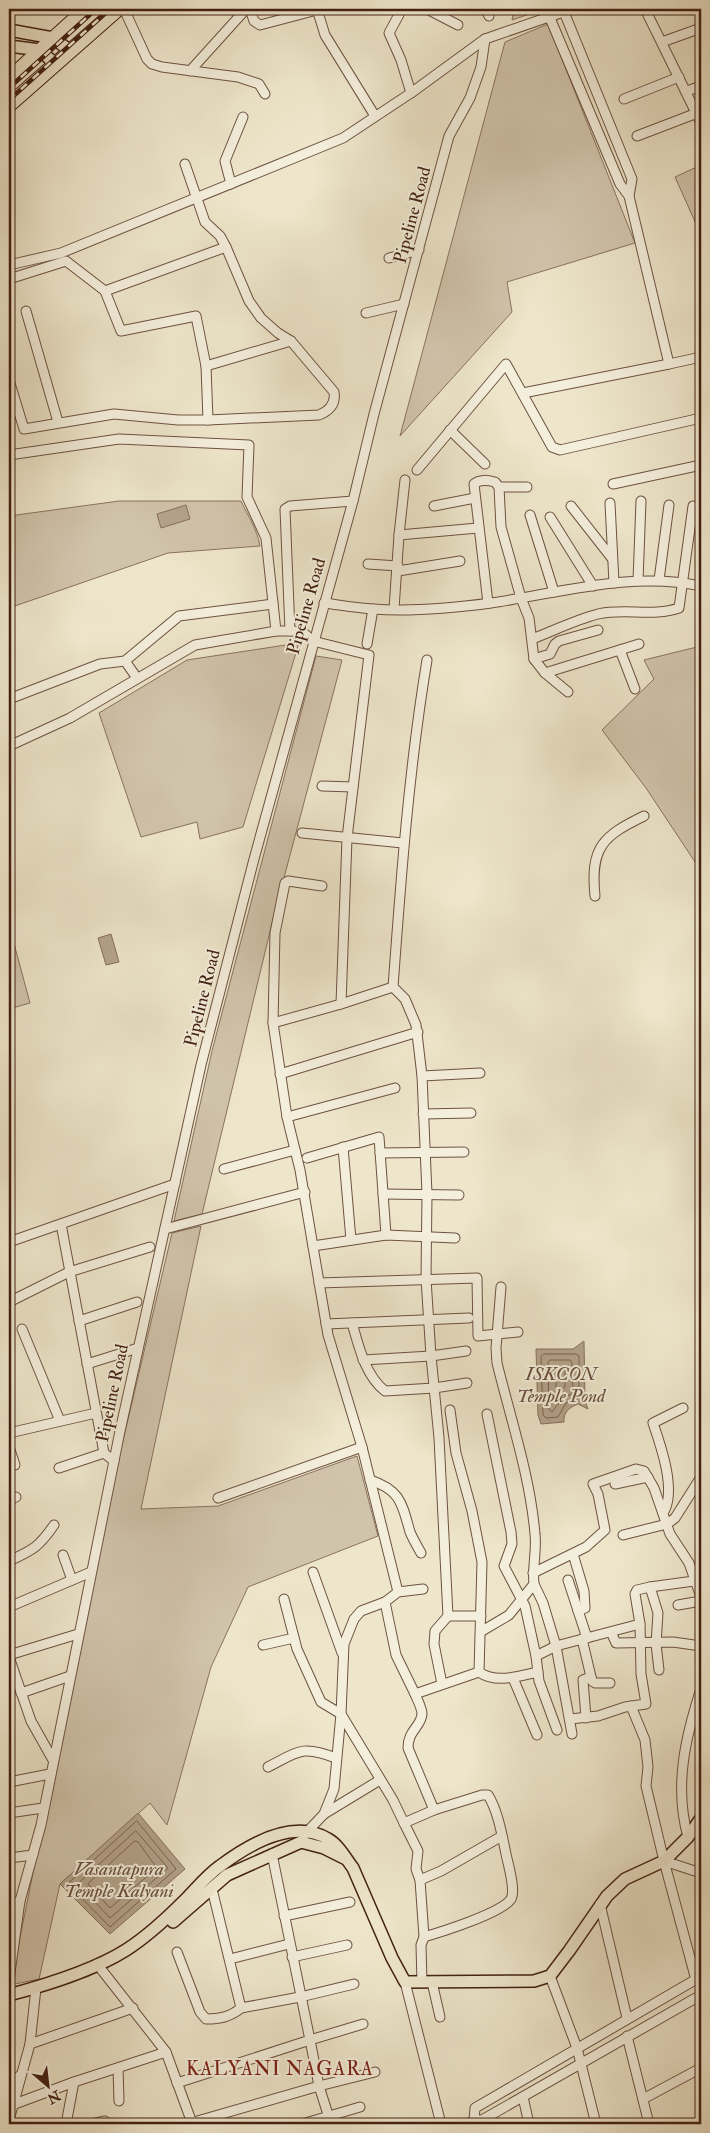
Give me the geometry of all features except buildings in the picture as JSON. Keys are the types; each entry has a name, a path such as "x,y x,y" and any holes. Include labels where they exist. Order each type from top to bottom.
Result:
{"highway":[{"path":"9,79 86,9"},
{"path":"9,105 69,50 118,9"}],"main road":[{"path":"9,30 53,38 69,50"},
{"path":"9,46 40,50 55,64"},
{"path":"99,1967 149,1934 251,1846 274,1836 290,1832 303,1837 328,1839 346,1858 353,1868 392,1958 405,1982 534,1981 550,1976 570,1952 600,1904 625,1880 664,1861 688,1837 701,1818"},
{"path":"9,2002 99,1967 159,1936 212,1888 223,1871 272,1854 303,1837"},
{"path":"9,1995 36,1992"}],"street":[{"path":"124,9 147,58 152,64 238,77 258,84 265,94"},
{"path":"190,71 246,9"},
{"path":"250,9 254,21 260,24 317,9 325,35 375,116"},
{"path":"402,9 389,33 401,60 411,94"},
{"path":"428,9 458,25"},
{"path":"645,9 680,76 701,123"},
{"path":"9,265 61,254 343,138 411,94 486,39 550,18 568,10 632,179 629,196 669,364"},
{"path":"550,18 620,184 629,196"},
{"path":"662,42 701,28"},
{"name":"Pipeline Road","path":"9,1980 20,1901 33,1855 138,1348 201,1065 254,859 449,136 470,98 481,67 486,39"},
{"path":"624,99 680,76"},
{"path":"687,91 701,86"},
{"path":"637,136 697,114"},
{"path":"231,184 225,161 243,117"},
{"path":"9,380 24,429 58,422 123,414 178,420 208,420 318,415 330,408 335,397 332,388 290,341 261,318 249,301 226,246 220,236 205,222 185,164"},
{"path":"105,291 226,246"},
{"path":"389,258 419,250"},
{"path":"9,279 66,261 105,291 121,331 196,316 206,366 208,420"},
{"path":"366,312 404,304"},
{"path":"26,311 58,422"},
{"path":"206,366 290,341"},
{"path":"523,393 701,357"},
{"path":"417,470 506,364 552,447 560,450 701,418"},
{"path":"450,430 485,464"},
{"path":"9,455 119,439 249,445 247,497 266,538 276,631"},
{"path":"613,484 701,465"},
{"path":"394,609 405,480"},
{"path":"488,603 475,498 474,484 478,481 495,482 499,487 501,527 521,598 529,618 534,659 545,673 568,692"},
{"path":"499,487 527,486"},
{"path":"434,506 475,498"},
{"path":"290,630 285,509 290,506 352,501"},
{"path":"638,581 641,502"},
{"path":"610,503 614,583"},
{"path":"659,580 668,505"},
{"path":"571,506 612,558"},
{"path":"532,639 598,614 635,611 667,612 679,608 693,506"},
{"path":"530,515 554,592"},
{"path":"550,517 593,586"},
{"path":"400,534 478,528"},
{"path":"368,564 398,568 460,561"},
{"path":"324,603 374,609 394,609 488,603 593,586 638,581 659,580 701,586"},
{"path":"9,699 100,664 125,661 179,616 273,604"},
{"path":"367,644 374,609"},
{"path":"9,746 70,718 195,644 290,630 304,633 313,641 369,655 347,838 340,1004"},
{"path":"534,659 550,654 555,644 559,641 598,630"},
{"path":"545,673 639,644"},
{"path":"620,650 635,689"},
{"path":"426,660 403,843 393,986 405,999 413,1016 418,1032 422,1076 427,1194 426,1279 439,1438 448,1616 435,1631 434,1644 442,1684"},
{"path":"125,661 137,678"},
{"path":"322,786 353,787"},
{"path":"595,896 593,877 596,860 607,837 644,816"},
{"path":"302,833 403,843"},
{"path":"322,886 288,881 285,883 274,933 273,1023 287,1117 305,1192 326,1324 362,1447 398,1592"},
{"path":"273,1023 340,1004 393,986"},
{"path":"280,1074 418,1032"},
{"path":"422,1076 480,1073"},
{"path":"287,1117 395,1088"},
{"path":"424,1114 471,1113"},
{"path":"307,1158 379,1137 386,1235"},
{"path":"343,1147 351,1240"},
{"path":"224,1169 295,1150"},
{"path":"380,1153 464,1152"},
{"path":"9,1242 175,1184"},
{"path":"165,1229 305,1192"},
{"path":"383,1194 459,1195"},
{"path":"61,1224 104,1453 114,1461"},
{"path":"313,1246 386,1235 455,1238"},
{"path":"9,1302 69,1272 150,1247"},
{"path":"319,1282 477,1278 478,1336 518,1332"},
{"path":"501,1287 497,1362 521,1456 535,1534 534,1584 543,1603 556,1646 572,1734"},
{"path":"79,1321 137,1302"},
{"path":"326,1324 469,1318"},
{"path":"352,1323 363,1360 378,1386 385,1391 434,1388 467,1383"},
{"path":"22,1330 60,1421"},
{"path":"87,1364 138,1348"},
{"path":"363,1360 431,1356 466,1351"},
{"path":"663,1513 669,1505 669,1491 660,1442 653,1423 683,1408"},
{"path":"450,1410 456,1453 467,1488 482,1562 482,1631 479,1672"},
{"path":"9,1433 96,1413"},
{"path":"486,1414 511,1532 512,1544 504,1566 522,1599 528,1618 538,1672 557,1730"},
{"path":"9,1446 15,1465"},
{"path":"218,1498 362,1447"},
{"path":"59,1468 104,1453"},
{"path":"533,1573 586,1547 604,1530 598,1494 593,1484 636,1469 644,1471 648,1477 670,1534 689,1563 701,1597"},
{"path":"615,1484 648,1477"},
{"path":"622,1535 667,1524 675,1518 701,1477"},
{"path":"370,1480 394,1491 404,1508 411,1534 421,1553"},
{"path":"9,1561 32,1551 43,1541 54,1525"},
{"path":"573,1554 585,1597 586,1608 578,1611"},
{"path":"62,1555 72,1580"},
{"path":"9,1607 91,1572"},
{"path":"312,1572 343,1656"},
{"path":"568,1580 585,1639 591,1677 595,1683 610,1683"},
{"path":"570,1719 598,1716 631,1706 646,1704 641,1674 640,1624 634,1594 637,1590 650,1587 694,1581"},
{"path":"482,1631 509,1615 534,1584"},
{"path":"650,1587 658,1613 656,1644 659,1670"},
{"path":"324,1814 334,1790 341,1714 344,1644 354,1619 361,1611 386,1602 398,1592 423,1589"},
{"path":"284,1599 294,1638 321,1702 341,1714 380,1780 418,1851 416,1869 420,1880 424,1937 421,1946 427,1982 440,2017"},
{"path":"678,1605 701,1601"},
{"path":"386,1602 396,1655 422,1713 408,1737 408,1748 434,1810"},
{"path":"448,1616 481,1616"},
{"path":"536,1656 556,1646 640,1624"},
{"path":"611,1632 616,1643 640,1642 656,1644 673,1642 701,1646"},
{"path":"52,1760 31,1721 9,1656 78,1634"},
{"path":"263,1645 294,1638"},
{"path":"415,1694 479,1672"},
{"path":"479,1672 488,1678 513,1678 538,1672"},
{"path":"21,1693 70,1676"},
{"path":"586,1718 583,1680 591,1677"},
{"path":"513,1678 537,1735"},
{"path":"688,1837 684,1825 680,1787 689,1726 701,1689"},
{"path":"631,1706 645,1740 648,1767 646,1786 664,1861 699,1978 627,2018 475,2108 471,2122 482,2120 701,1995"},
{"path":"268,1767 299,1752 308,1750 336,1758"},
{"path":"9,1782 50,1774"},
{"path":"303,1837 324,1814 380,1780"},
{"path":"404,1823 434,1810 482,1795 488,1795 502,1836 512,1889 511,1898 502,1906 454,1928 424,1937"},
{"path":"9,1813 43,1808"},
{"path":"420,1880 441,1871 502,1836"},
{"path":"272,1854 319,2086 329,2120"},
{"path":"9,1858 33,1855"},
{"path":"664,1861 701,1873"},
{"path":"212,1888 241,2008"},
{"path":"9,1904 20,1901"},
{"path":"284,1916 350,1902"},
{"path":"600,1904 627,2018"},
{"path":"230,1959 289,1944"},
{"path":"292,1957 347,1945"},
{"path":"177,1952 200,2012 206,2019 219,2019 233,2014 241,2008 354,1984"},
{"path":"99,1967 166,2052 190,2123 375,2072"},
{"path":"550,1976 577,2048 596,2124"},
{"path":"405,1982 440,2124"},
{"path":"9,2120 30,2044 36,1992"},
{"path":"30,2044 133,2008"},
{"path":"177,2083 363,2024"},
{"path":"627,2036 649,2124"},
{"path":"12,2105 74,2082 166,2052"},
{"path":"118,2068 119,2101"},
{"path":"643,2099 701,2068"},
{"path":"9,2083 21,2075"},
{"path":"66,2124 74,2082"},
{"path":"523,2097 529,2124"},
{"path":"302,2124 329,2120 360,2107"},
{"path":"91,2124 105,2120"}],"shaded area":[{"path":"514,9 544,9 512,20"},
{"path":"548,24 635,243 507,282 512,312 400,436 505,42"},
{"path":"701,165 701,235 675,177"},
{"path":"119,501 241,501 255,528 260,546 168,553 9,608 9,516"},
{"path":"299,643 243,827 200,839 197,822 141,837 99,713 187,660"},
{"path":"701,646 701,871 646,788 602,730 654,679 644,660"},
{"path":"316,656 342,660 273,919 202,1214 174,1221 212,1051"},
{"path":"9,925 30,1003 9,1009"},
{"path":"201,1226 141,1509 218,1506 357,1456 378,1536 248,1587 211,1667 167,1825 150,1803 60,1884 39,1979 15,1984 12,1977 104,1521 172,1233"}],"water":[{"path":"186,505 190,519 161,528 157,514"},
{"path":"111,934 119,962 106,965 98,938"},
{"name":"ISKCON Temple Pond","path":"584,1341 585,1401 588,1409 578,1404 568,1410 564,1422 541,1424 538,1415 536,1349 573,1349"},
{"name":"Vasantapura Temple Kalyani","path":"138,1813 185,1869 110,1934 60,1884"}],"railway":[{"path":"9,88 96,9"},
{"path":"9,100 110,9"}],"district":[{"name":"KALYANI NAGARA","path":"280,2068"}]}
